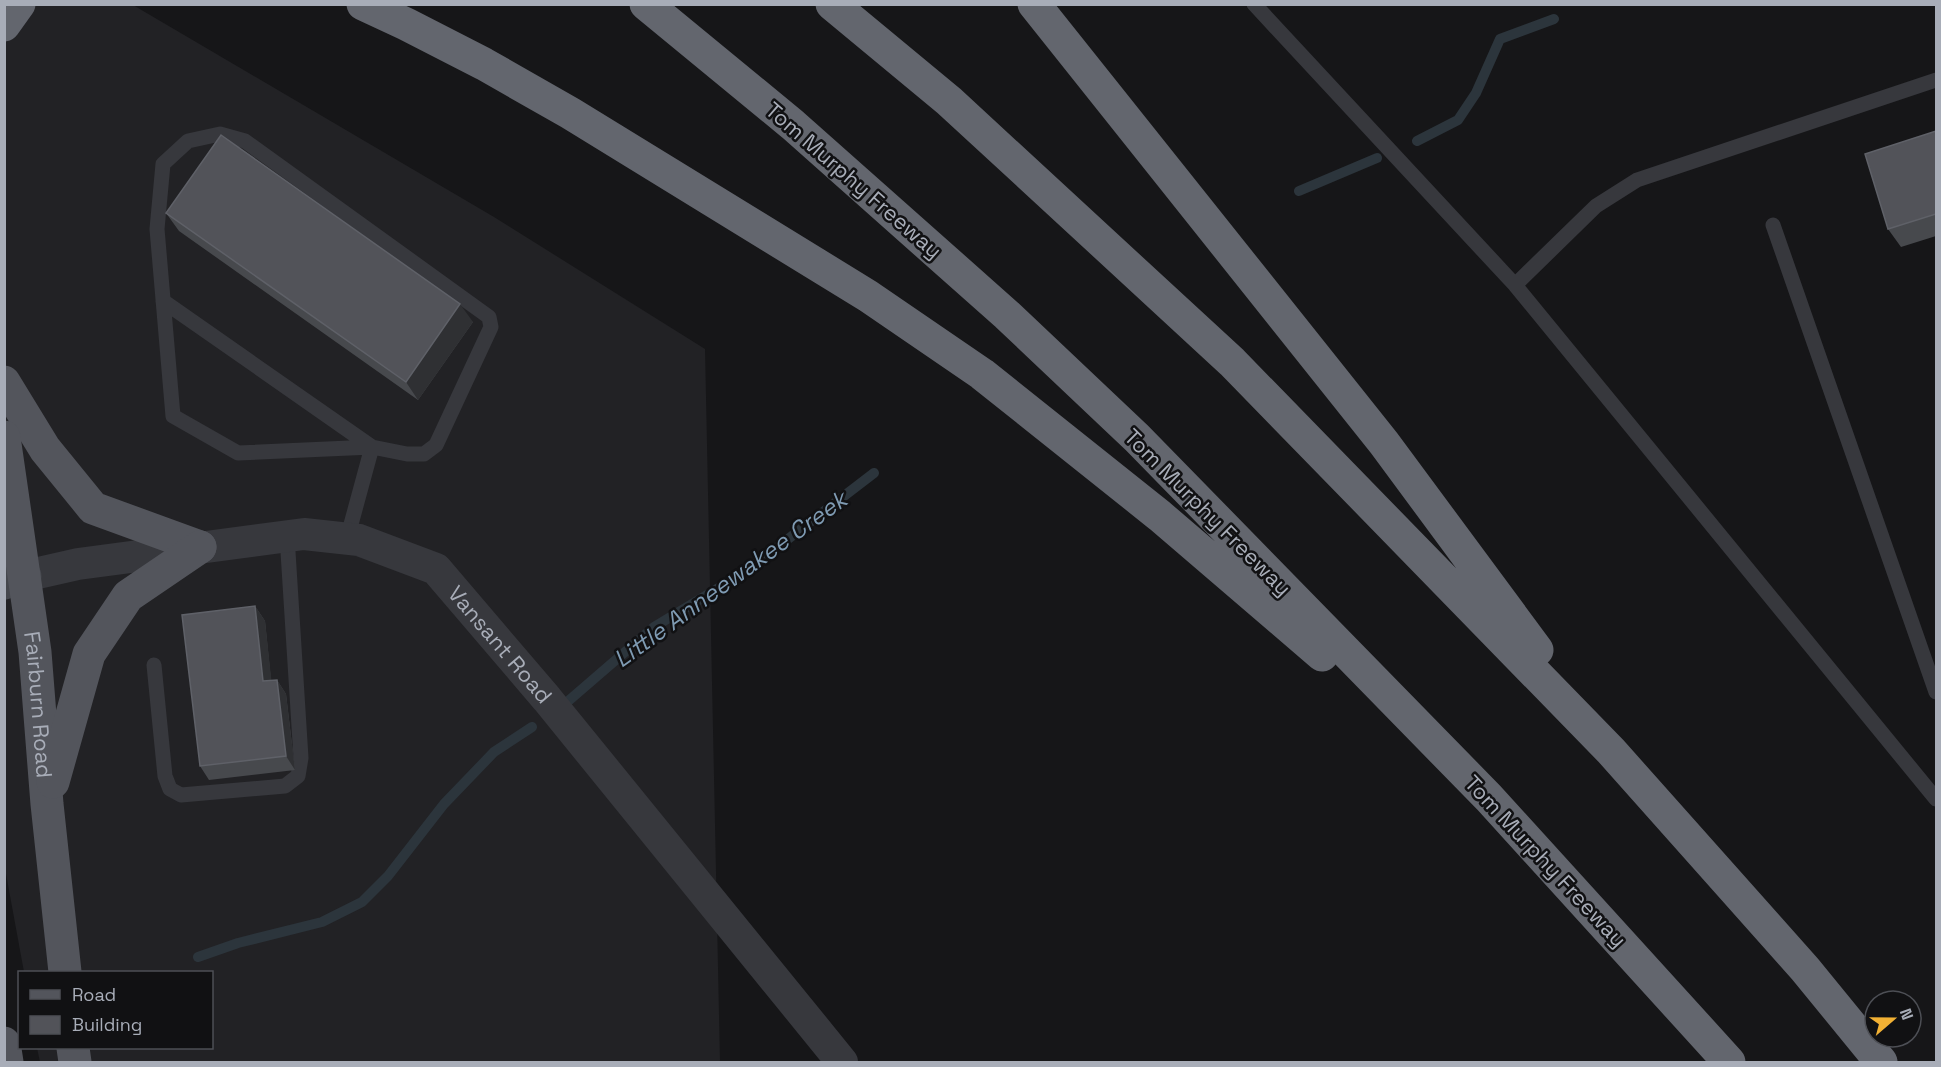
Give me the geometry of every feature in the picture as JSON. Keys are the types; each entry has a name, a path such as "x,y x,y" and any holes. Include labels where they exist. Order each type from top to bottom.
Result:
{"highway":[{"path":"4,25 19,4"},
{"path":"363,4 474,59 570,113 868,296 982,374 1160,516 1489,798"},
{"name":"Tom Murphy Freeway","path":"646,4 793,125 1007,315 1137,438 1489,798 1729,1062"},
{"path":"832,4 949,101 1232,362 1611,751 1797,961 1881,1062"},
{"path":"1034,4 1384,443 1611,751"}],"main road":[{"path":"4,382 45,449 93,508 200,547"},
{"name":"Fairburn Road","path":"4,437 15,580 35,652 47,804 65,971"},
{"path":"47,804 89,654 128,596 200,547"},
{"path":"4,1043 7,1062"}],"street":[{"name":"Vansant Road","path":"15,580 78,564 304,534 359,540 436,569 547,699 842,1062"}],"lane":[{"path":"1254,4 1515,285 1936,799"},
{"path":"1515,285 1596,206 1637,180 1936,80"},
{"path":"220,134 245,141 489,317 491,327 436,445 424,454 407,454 372,447 238,453 173,416 163,301 157,229 163,164 188,141 220,134"},
{"path":"1773,225 1936,692"},
{"path":"163,301 372,447"},
{"path":"347,539 372,447"},
{"path":"153,665 165,776 170,789 181,795 285,786 298,776 301,758 287,536"}],"shaded area":[{"path":"4,5 133,5 494,217 705,349 720,1062 40,1062 37,1049 213,1049 213,971 24,971 4,863"}],"building":[{"path":"1936,131 1936,214 1888,229 1865,154"},
{"path":"221,135 460,304 406,382 166,213"},
{"path":"255,606 263,681 277,680 286,756 200,766 182,615"}],"waterway":[{"name":"Little Anneewakee Creek","path":"1417,141 1458,120 1476,93 1500,39 1554,19"},
{"name":"Little Anneewakee Creek","path":"1299,191 1377,158"},
{"name":"Little Anneewakee Creek","path":"559,709 654,627 745,572 874,473"},
{"name":"Little Anneewakee Creek","path":"198,957 238,943 322,922 362,902 388,876 444,804 494,752 532,727"}]}
